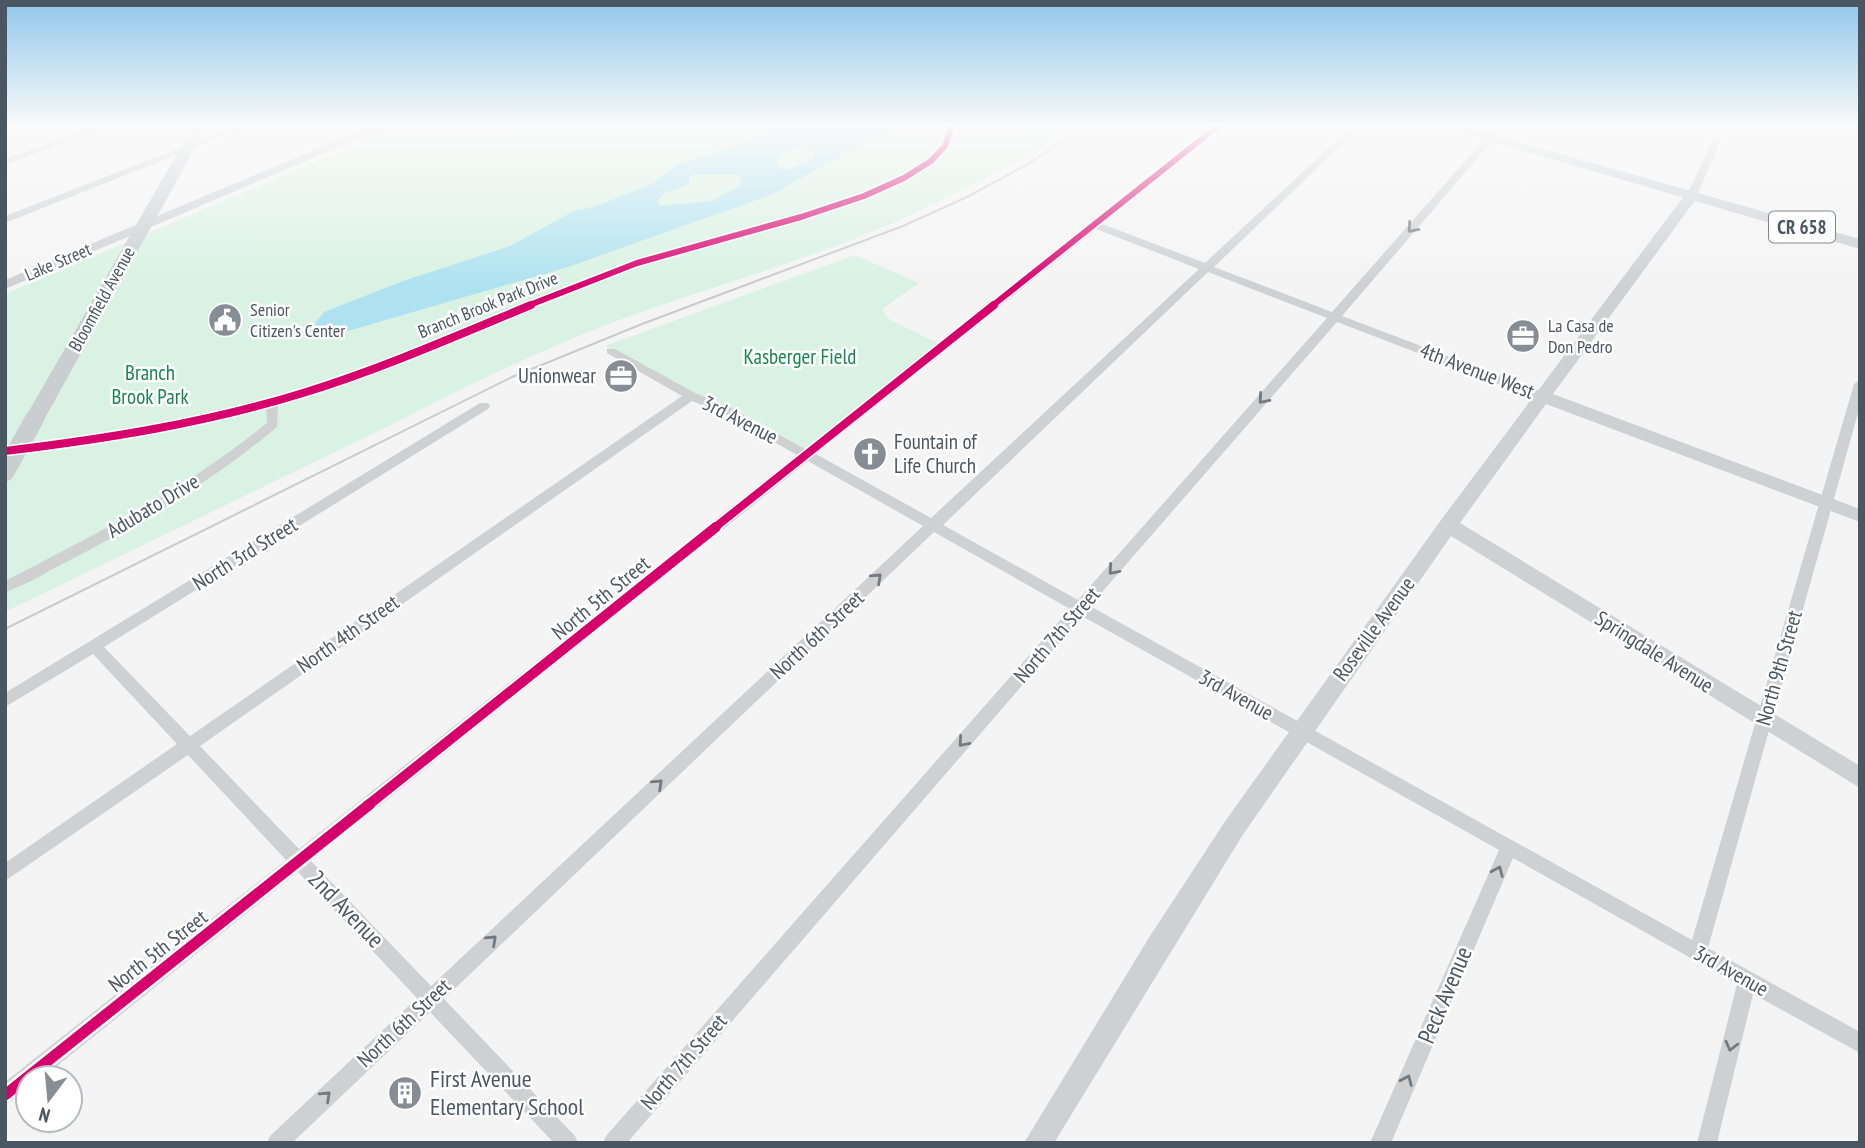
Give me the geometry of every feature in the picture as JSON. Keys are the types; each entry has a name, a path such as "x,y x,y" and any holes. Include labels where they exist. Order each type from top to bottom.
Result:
{"main road":[{"name":"Bloomfield Avenue","path":"5,472 169,180"},
{"name":"CR 658","path":"1633,180 1860,249"},
{"name":"CR 658","path":"1691,197 1860,244"}],"street":[{"path":"5,220 109,180"},
{"name":"Lake Street","path":"5,285 255,180"},
{"name":"Branch Brook Park Drive","path":"5,451 139,433 272,401 358,375 635,264 869,194 900,180"},
{"name":"North 5th Street","path":"5,1095 1151,180"},
{"name":"North 6th Street","path":"276,1143 1300,180"},
{"name":"North 7th Street","path":"613,1143 1454,180"},
{"name":"Roseville Avenue","path":"1038,1143 1231,832 1448,525 1691,197 1699,180"},
{"name":"4th Avenue West","path":"1095,225 1860,516"},
{"name":"3rd Avenue","path":"611,351 691,396 729,411 1860,1042"},
{"name":"North 9th Street","path":"1698,952 1860,384"},
{"name":"North 4th Street","path":"5,873 691,396"},
{"name":"Adubato Drive","path":"5,587 131,521 238,453 273,424 272,401"},
{"name":"North 3rd Street","path":"5,701 484,407"},
{"name":"Springdale Avenue","path":"1448,525 1860,778"},
{"name":"2nd Avenue","path":"94,646 568,1143"},
{"name":"Peck Avenue","path":"1380,1143 1509,847"},
{"path":"1707,1143 1747,979"}],"green space":[{"name":"Branch Brook Park","path":"273,180 981,180 876,230 809,256 606,325 526,359 5,612 5,294"},
{"name":"Kasberger Field","path":"855,255 919,283 882,309 890,320 942,345 805,449 740,411 693,395 605,346"}],"water":[{"path":"659,180 689,180 689,184 663,194 657,202 660,206 712,201 739,186 741,180 799,180 773,194 568,267 317,340 309,331 324,312 403,281 510,246 574,211 597,206"}],"tram line":[{"path":"5,629 512,377 642,324 903,226 999,180"}],"cycle path":[{"path":"5,451 117,436 301,394 386,365 637,263 833,207 901,180"},
{"path":"5,1095 1151,180"}],"place":[{"name":"Senior Citizen's Center","path":"225,320"},
{"name":"La Casa de Don Pedro","path":"1523,336"},
{"name":"Unionwear","path":"621,376"},
{"name":"Fountain of Life Church","path":"870,454"},
{"name":"First Avenue Elementary School","path":"405,1093"}]}
